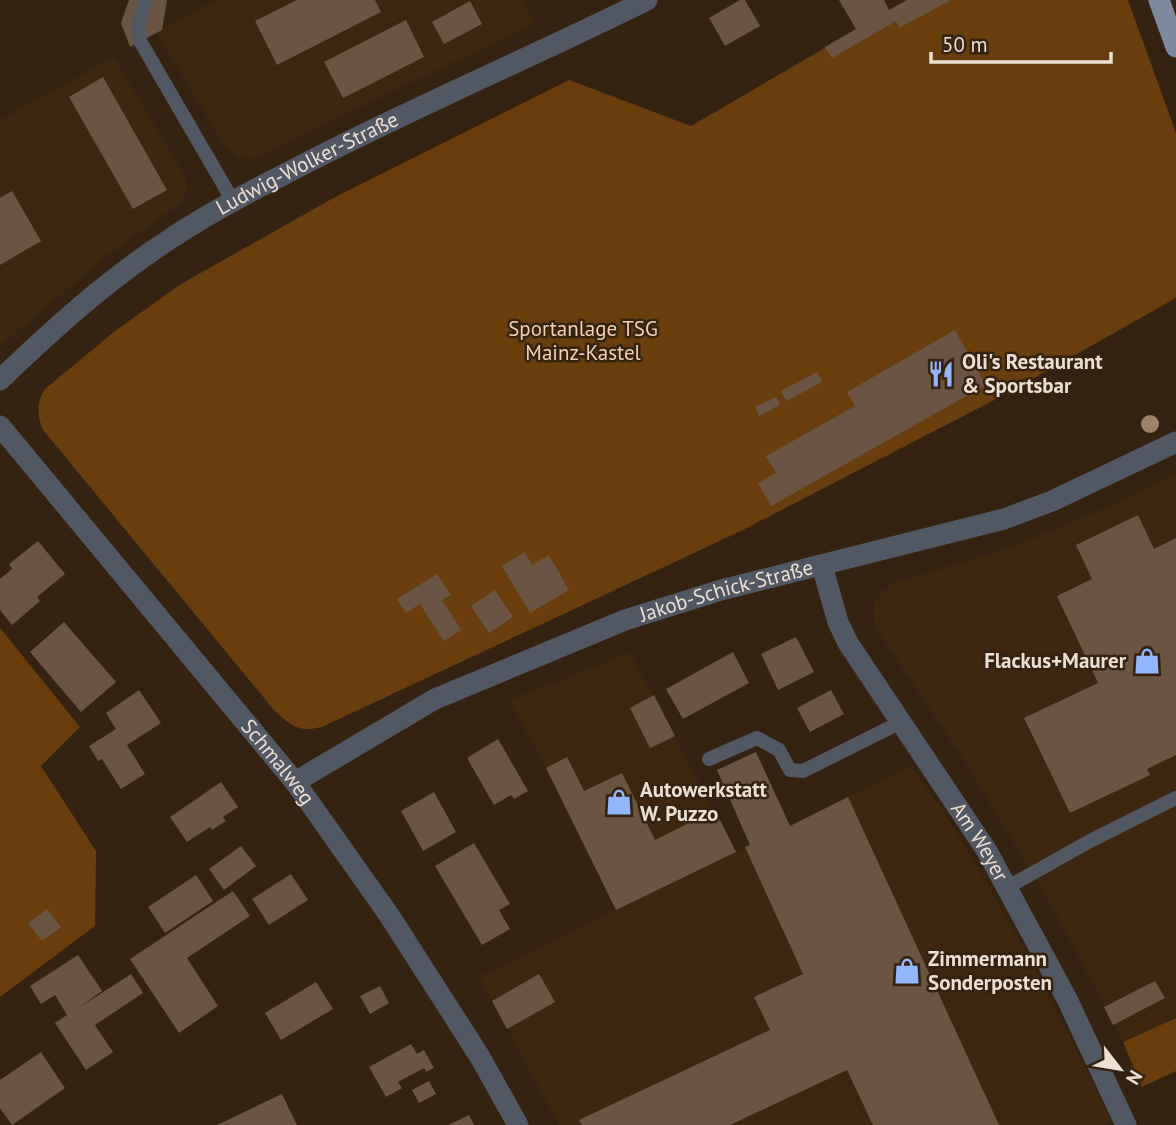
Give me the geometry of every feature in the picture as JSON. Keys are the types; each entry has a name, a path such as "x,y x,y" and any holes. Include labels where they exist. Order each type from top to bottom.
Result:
{"main road":[{"path":"1159,0 1176,47"}],"street":[{"name":"Ludwig-Wolker-Straße","path":"0,380 107,283 168,240 233,201 349,140 647,0"},
{"name":"Schmalweg","path":"0,426 295,782 396,926 480,1057 518,1125"},
{"name":"Jakob-Schick-Straße","path":"295,782 435,699 625,620 721,590 1004,519 1052,502 1176,442"},
{"name":"Am Weyer","path":"822,566 838,622 848,643 987,851 1067,999 1126,1125"}],"lane":[{"path":"146,0 138,24 140,41 233,201"},
{"path":"709,759 757,738 779,750 790,770 803,771 901,722"},
{"path":"1007,887 1176,798"}],"shaded area":[{"path":"215,0 523,0 535,23 253,159 237,156 224,145 157,33"},
{"path":"114,57 186,178 187,192 181,203 108,255 0,346 0,120"},
{"path":"1176,473 1176,1018 1123,1042 1051,904 962,757 878,632 873,618 874,603 882,592 894,583 1012,547 1110,506"},
{"path":"630,653 736,852 911,766 946,815 997,900 1046,989 1112,1121 1104,1125 559,1125 479,977 616,910 509,700"}],"green space":[{"name":"Sportanlage TSG Mainz-Kastel","path":"907,0 1128,0 1176,133 1176,298 1004,395 741,531 324,726 308,729 296,727 274,710 43,430 38,409 45,389 115,331 181,284 337,196 569,80 691,126"},
{"path":"0,628 80,727 41,766 96,851 95,926 0,997"},
{"path":"1176,1018 1176,1071 1142,1087 1123,1042"}],"building":[{"path":"129,0 167,0 162,30 130,47 121,23"},
{"path":"297,0 375,0 381,12 277,65 255,21"},
{"path":"740,0 745,0 760,26 725,46 709,18"},
{"path":"839,0 884,0 889,10 907,0 951,0 899,28 896,21 832,58 825,47 856,29"},
{"path":"470,1 482,24 444,44 432,22"},
{"path":"406,20 424,57 343,98 324,62"},
{"path":"103,77 167,190 133,209 69,97"},
{"path":"12,191 41,241 0,265 0,198"},
{"path":"955,330 986,385 771,506 758,483 776,473 766,456 855,406 847,392"},
{"path":"817,372 822,382 786,401 781,391"},
{"path":"776,397 780,405 759,416 755,407"},
{"path":"1138,515 1154,549 1176,538 1176,755 1147,769 1150,775 1070,813 1024,718 1098,683 1057,596 1092,579 1076,545"},
{"path":"38,541 65,574 37,597 40,601 12,625 0,610 0,579 12,569 9,564"},
{"path":"525,552 532,565 549,555 569,590 530,613 502,566"},
{"path":"437,574 451,595 442,600 461,630 444,641 420,604 406,613 397,599"},
{"path":"495,590 513,617 489,633 471,606"},
{"path":"64,622 116,682 81,712 30,652"},
{"path":"796,637 814,672 778,690 761,654"},
{"path":"733,652 749,683 683,719 666,689"},
{"path":"139,690 161,723 127,745 145,774 121,789 102,759 98,761 89,746 116,729 106,713"},
{"path":"831,690 844,714 810,732 797,708"},
{"path":"654,695 675,736 650,748 630,708"},
{"path":"498,739 528,791 514,799 511,795 494,805 467,758"},
{"path":"756,752 790,826 848,797 999,1125 873,1125 847,1070 730,1125 582,1125 579,1120 770,1030 754,997 803,974 745,847 750,845 717,770"},
{"path":"567,757 584,791 622,773 655,840 715,810 736,852 616,910 546,768"},
{"path":"221,782 238,807 223,817 226,821 212,830 210,827 187,842 170,817"},
{"path":"434,792 456,832 423,851 401,811"},
{"path":"474,843 510,904 499,910 510,929 482,945 435,866"},
{"path":"241,846 256,866 224,890 209,869"},
{"path":"291,874 308,900 269,925 252,899"},
{"path":"196,875 213,901 165,933 148,907"},
{"path":"233,891 250,916 187,958 218,1006 179,1033 130,959"},
{"path":"47,909 61,927 42,941 28,923"},
{"path":"78,955 102,991 80,1007 131,974 143,993 95,1025 113,1052 86,1070 55,1023 67,1015 55,995 41,1004 30,986"},
{"path":"539,974 555,1002 507,1029 492,1001"},
{"path":"1155,981 1165,998 1113,1025 1104,1007"},
{"path":"316,982 333,1009 281,1040 265,1013"},
{"path":"380,986 389,1003 370,1014 360,996"},
{"path":"411,1044 417,1054 424,1050 434,1068 426,1072 424,1068 398,1082 402,1088 386,1097 369,1067"},
{"path":"41,1052 65,1088 12,1125 0,1108 0,1080"},
{"path":"429,1081 436,1094 419,1103 412,1090"},
{"path":"282,1094 297,1125 217,1125"},
{"path":"469,1115 474,1125 448,1125"}],"place":[{"name":"Oli's Restaurant & Sportsbar","path":"941,374"},
{"name":"Flackus+Maurer","path":"1147,661"},
{"name":"Autowerkstatt W. Puzzo","path":"619,802"},
{"name":"Zimmermann Sonderposten","path":"907,971"}]}
